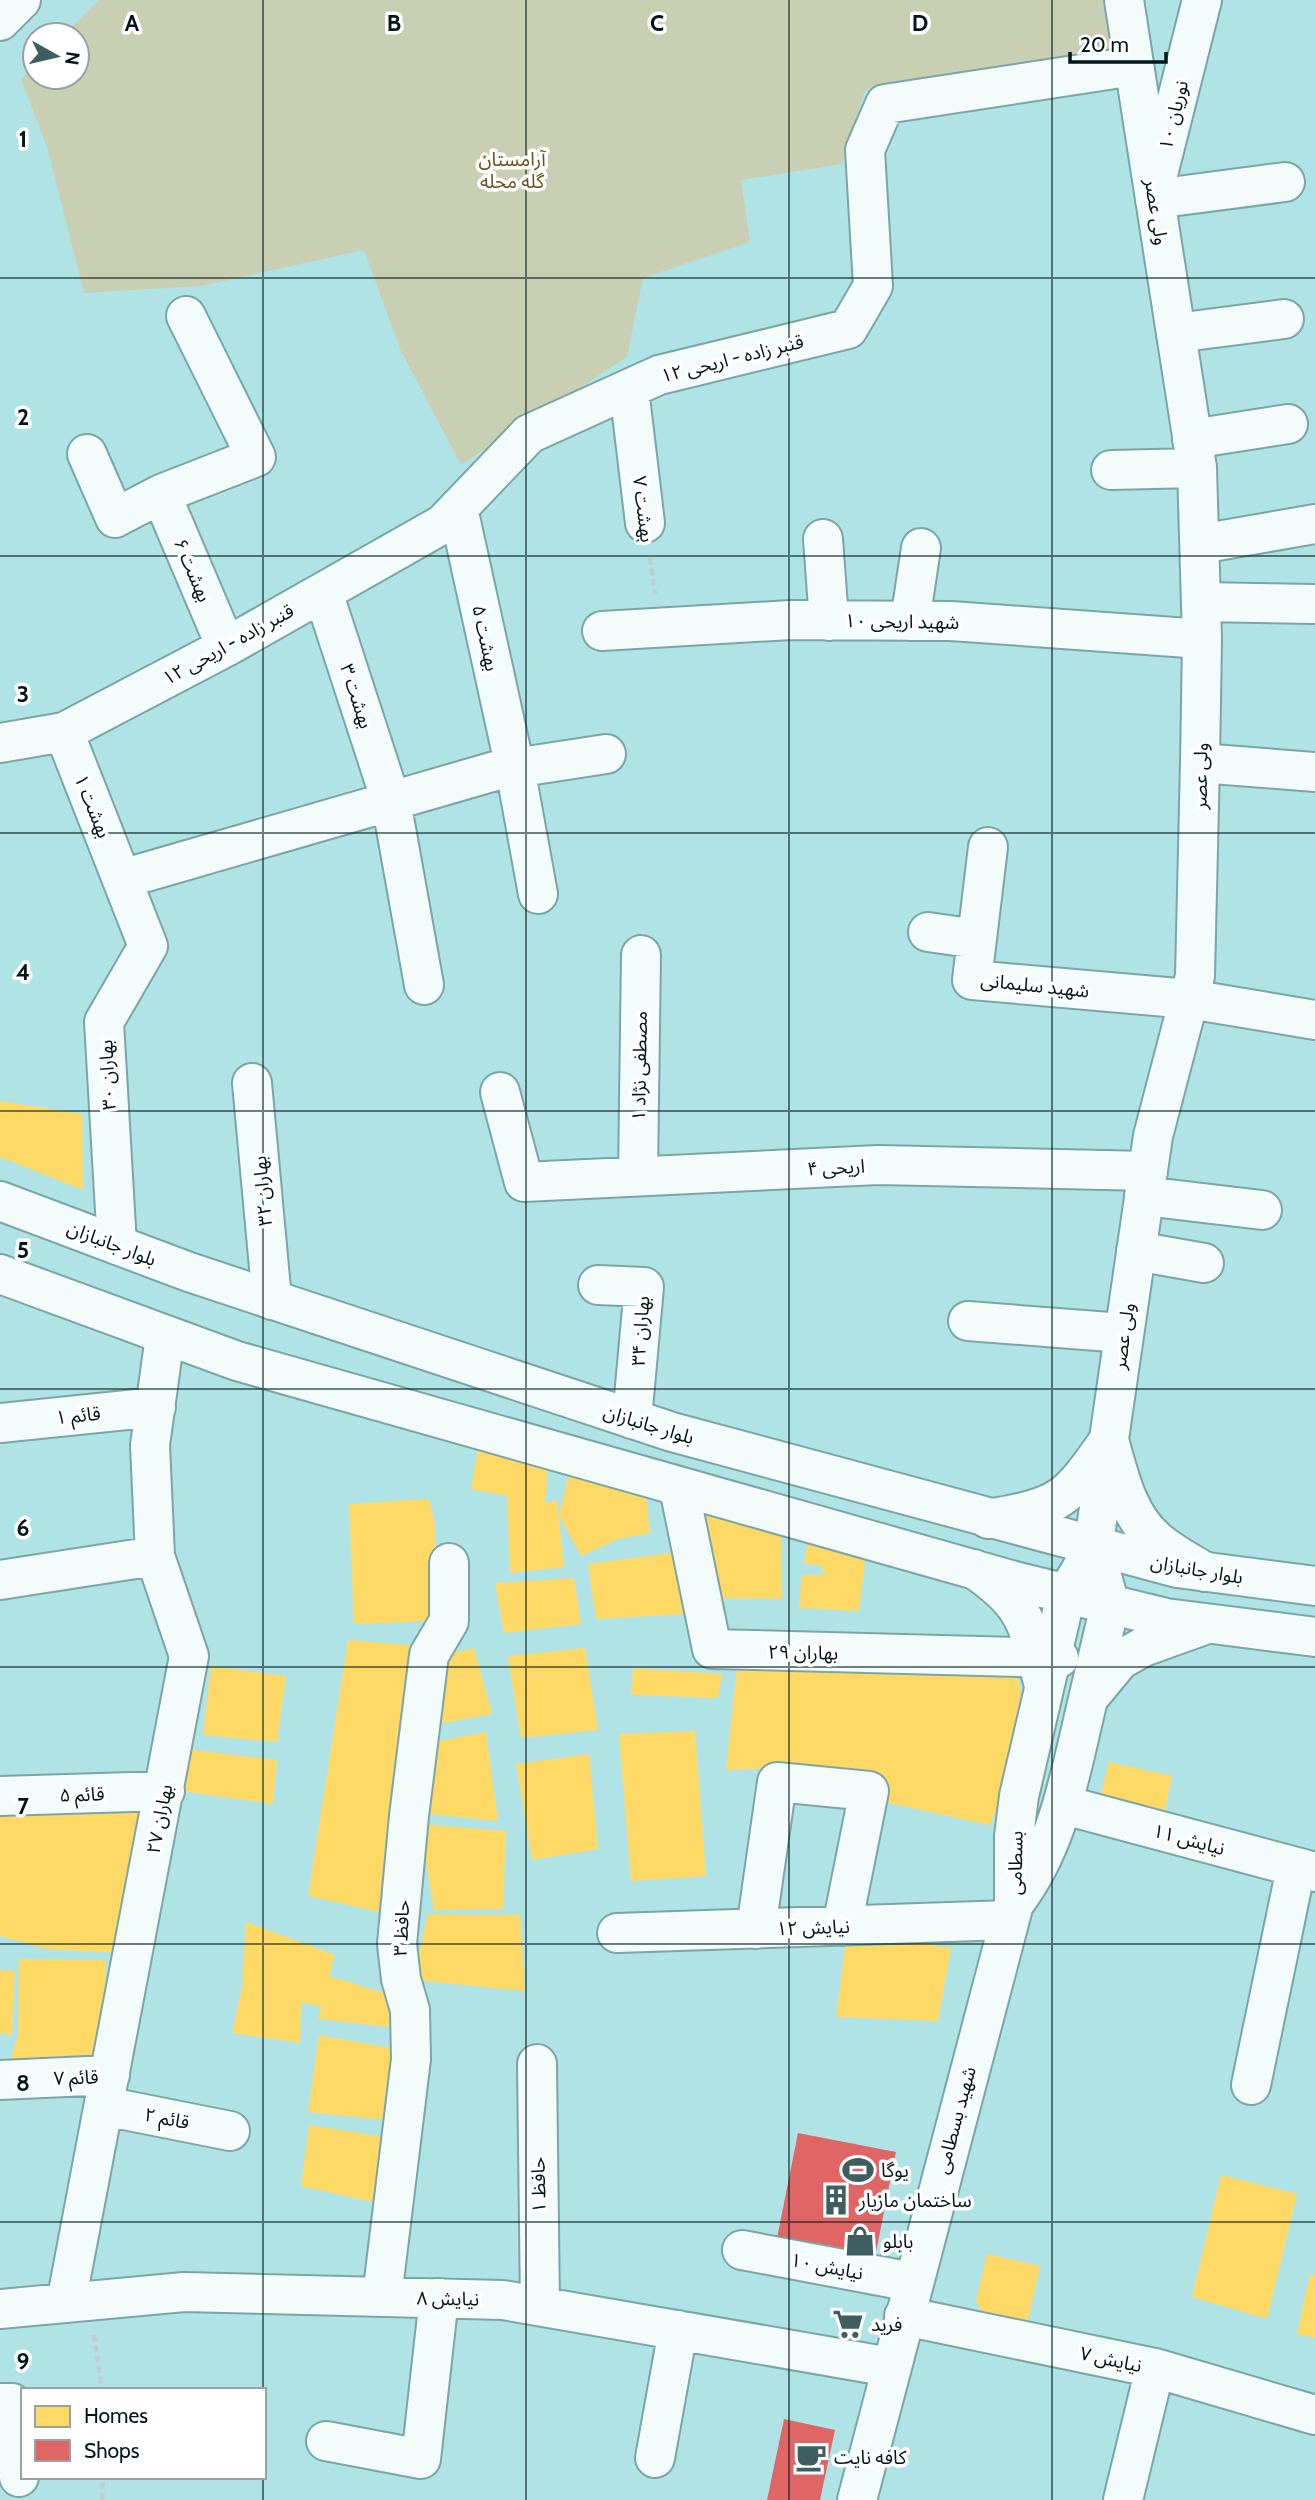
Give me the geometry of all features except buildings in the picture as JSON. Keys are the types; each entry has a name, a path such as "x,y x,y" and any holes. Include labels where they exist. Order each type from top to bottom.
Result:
{"main road":[{"path":"0,21 21,0"},
{"name":"ولی عصر","path":"1093,1549 1153,1136 1195,976 1200,763 1202,620 1195,454 1124,0"},
{"name":"نوریان ۱۰","path":"1154,194 1202,0"},
{"name":"قنبر زاده - اریحی ۱۲","path":"0,743 64,732 226,647 443,524 529,434 659,375 848,329 873,286 865,150 885,104 1134,66"},
{"path":"1154,194 1285,182"},
{"path":"87,454 115,518 161,494 256,457 186,316"},
{"path":"1176,333 1284,319"},
{"name":"بهشت ۷","path":"629,389 645,523"},
{"path":"1111,470 1195,454 1288,424"},
{"name":"بهشت ۶","path":"161,494 226,647"},
{"name":"بهشت ۵","path":"458,508 515,768 538,894"},
{"path":"1199,544 1315,524"},
{"path":"823,539 829,621"},
{"path":"911,621 921,548"},
{"name":"بهشت ۳","path":"324,592 391,801 424,985"},
{"name":"شهید اریحی ۱۰","path":"602,631 829,621 1057,626 1202,620 1315,604"},
{"name":"بهشت ۱","path":"64,732 122,879"},
{"path":"122,879 515,768 606,754"},
{"path":"1200,763 1315,772"},
{"name":"شهید سلیمانی","path":"988,848 972,980 1189,999"},
{"name":"بهاران ۳۰","path":"117,1245 104,1023 148,947 122,879"},
{"path":"928,932 977,939"},
{"name":"مصطفی نژاد ۱","path":"638,1177 640,955"},
{"path":"1189,999 1315,1020"},
{"name":"بهاران ۳۲","path":"252,1083 272,1300"},
{"name":"اریحی ۴","path":"500,1092 524,1182 878,1165 1146,1184 1262,1210"},
{"name":"بلوار جانبازان","path":"0,1201 272,1300 632,1419 1093,1549 1207,1574 1315,1586"},
{"path":"1136,1251 1203,1263"},
{"path":"0,1274 237,1361 679,1488 1066,1595 1207,1624 1315,1637"},
{"name":"بهاران ۳۴","path":"598,1285 644,1287 632,1419"},
{"path":"968,1321 1123,1333"},
{"name":"بهاران ۲۷","path":"77,2302 107,2091 189,1656 155,1556 150,1446 165,1336"},
{"name":"قائم ۱","path":"0,1423 156,1407"},
{"path":"988,1519 1039,1510 1060,1500 1081,1479 1109,1440"},
{"path":"1109,1440 1123,1488 1137,1518 1155,1540 1207,1574"},
{"name":"بهاران ۲۹","path":"679,1488 712,1650 1048,1665"},
{"path":"1093,1549 1110,1605"},
{"name":"بسطامی","path":"1012,1912 1014,1836 1019,1796 1048,1665 1066,1595 1093,1549"},
{"path":"0,1580 155,1556"},
{"name":"حافظ ۳","path":"382,2297 411,2059 410,2010 401,1979 397,1944 409,1816 429,1655 449,1621 449,1563"},
{"path":"974,1569 1002,1588 1022,1611 1048,1665"},
{"name":"بسطامی","path":"1012,1912 1040,1867 1064,1805 1110,1605"},
{"path":"1088,1699 1120,1660 1143,1647 1207,1624"},
{"path":"756,1928 778,1782 869,1791 842,1926"},
{"name":"قائم ۵","path":"0,1797 165,1791"},
{"name":"نیایش ۱۱","path":"1064,1805 1305,1870"},
{"path":"1251,2085 1305,1870"},
{"name":"نیایش ۱۲","path":"617,1933 842,1926 1012,1912"},
{"name":"شهید بسطامی","path":"857,2500 1012,1912"},
{"name":"حافظ ۱","path":"537,2064 540,2306"},
{"name":"قائم ۷","path":"0,2080 107,2091"},
{"name":"قائم ۲","path":"107,2091 230,2131"},
{"name":"نیایش ۱۰","path":"742,2250 908,2299"},
{"name":"نیایش ۸","path":"0,2309 184,2292 503,2300 890,2367"},
{"path":"326,2441 421,2459 439,2298"},
{"name":"نیایش ۷","path":"908,2299 1315,2415"},
{"path":"656,2458 678,2330"},
{"path":"1123,2500 1155,2368"},
{"path":"0,2403 12,2403 19,2477"}],"path":[{"name":"بهشت ۷","path":"645,523 660,630"},
{"path":"77,2302 101,2388"},
{"path":"102,2500 103,2479"}],"green space":[{"name":"آرامستان گله محله","path":"99,0 1104,0 1112,48 865,90 842,164 741,180 750,242 643,278 627,357 461,465 401,351 364,250 201,286 84,293 47,147 26,91 91,91 91,21 78,21"}],"place":[{"name":"یوگا","path":"858,2170"},
{"name":"ساختمان مازیار","path":"836,2200"},
{"name":"بابلو","path":"860,2241"},
{"name":"فرید","path":"848,2324"},
{"name":"کافه نایت","path":"811,2457"}]}
